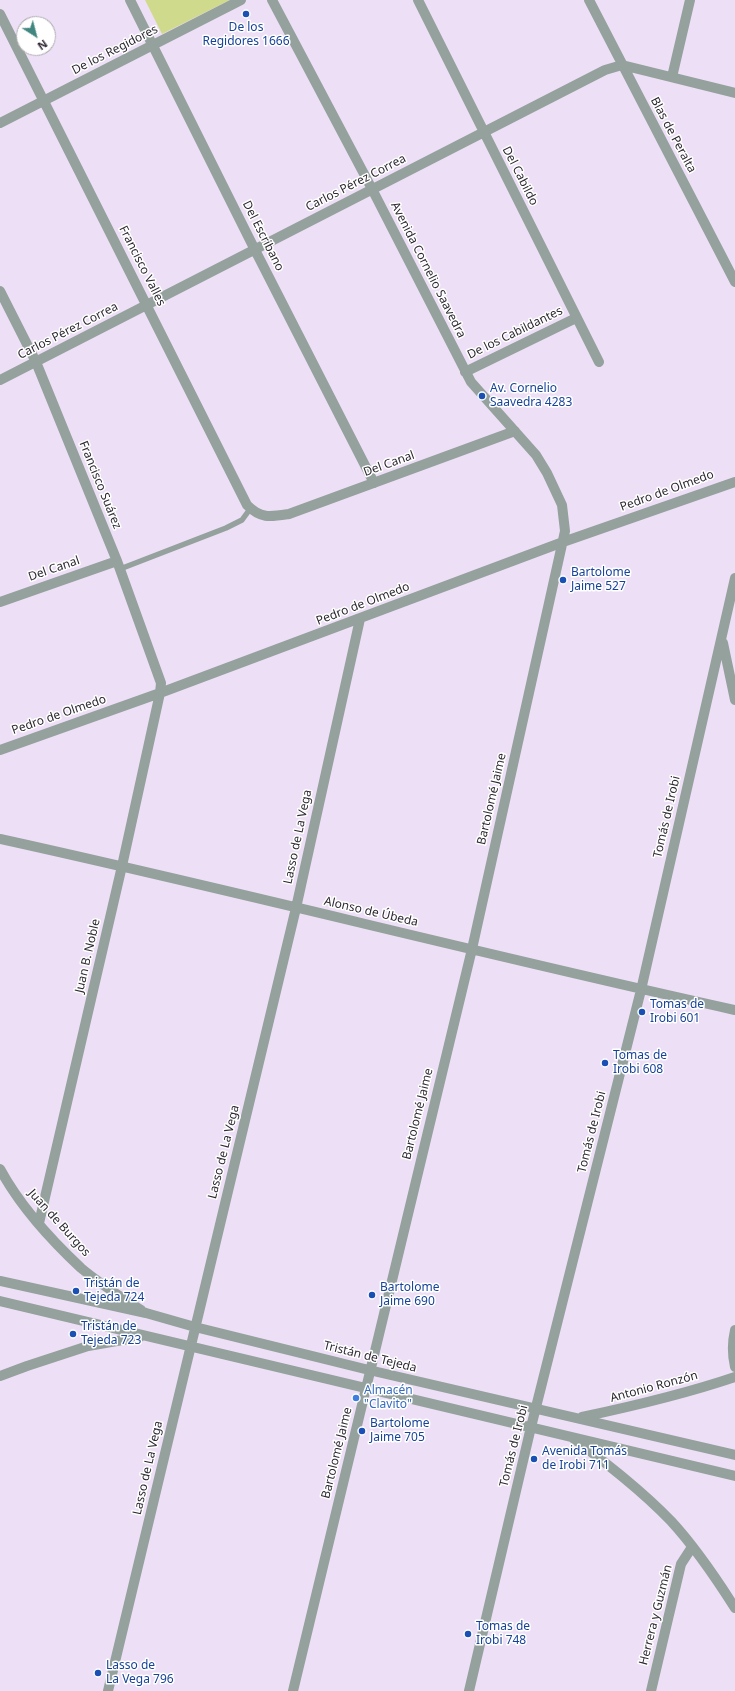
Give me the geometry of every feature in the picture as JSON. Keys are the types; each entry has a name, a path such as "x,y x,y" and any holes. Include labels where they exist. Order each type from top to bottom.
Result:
{"street":[{"name":"Del Escribano","path":"130,0 374,483"},
{"name":"De los Regidores","path":"0,123 241,0"},
{"name":"Avenida Cornelio Saavedra","path":"272,0 372,189 470,382 515,431 547,473 561,503 565,531 563,542"},
{"name":"Del Cabildo","path":"418,0 599,362"},
{"name":"Blas de Peralta","path":"589,0 735,282"},
{"path":"672,77 690,0"},
{"name":"Francisco Valles","path":"0,14 246,505 250,509"},
{"name":"Carlos Pérez Correa","path":"0,380 605,70 622,65"},
{"path":"622,65 735,92"},
{"name":"Francisco Suárez","path":"0,291 36,362 118,565 161,682 160,694"},
{"name":"De los Cabildantes","path":"465,372 576,318"},
{"name":"Del Canal","path":"250,509 260,515 272,516 289,514 515,431"},
{"name":"Pedro de Olmedo","path":"0,750 160,694 563,542 735,482"},
{"name":"Bartolomé Jaime","path":"292,1691 472,949 563,542"},
{"name":"Del Canal","path":"0,602 118,565"},
{"name":"Tomás de Irobi","path":"469,1691 536,1409 641,990 735,578"},
{"name":"Lasso de La Vega","path":"108,1691 296,908 360,619"},
{"path":"722,640 732,672 735,700"},
{"name":"Juan B. Noble","path":"39,1223 122,866 160,694"},
{"name":"Alonso de Úbeda","path":"0,839 122,866 641,990 735,1010"},
{"name":"Juan de Burgos","path":"0,1170 8,1183 39,1223 82,1268 146,1313"},
{"name":"Tristán de Tejeda","path":"0,1281 146,1313 195,1327 369,1370 735,1455"},
{"path":"0,1301 735,1476"},
{"path":"735,1330 732,1354 735,1367"},
{"path":"0,1376 88,1346 144,1336"},
{"name":"Antonio Ronzón","path":"578,1418 647,1403 697,1390 735,1376"},
{"path":"570,1436 646,1496 672,1522 716,1578 735,1608"},
{"name":"Herrera y Guzmán","path":"651,1691 681,1564 692,1547"}],"lane":[{"path":"118,565 226,528 242,520 250,509"}],"green space":[{"path":"145,0 230,0 162,34"}],"place":[{"name":"De los Regidores 1666","path":"246,14"},
{"name":"Av. Cornelio Saavedra 4283","path":"482,396"},
{"name":"Bartolome Jaime 527","path":"563,580"},
{"name":"Tomas de Irobi 601","path":"642,1012"},
{"name":"Tomas de Irobi 608","path":"605,1063"},
{"name":"Tristán de Tejeda 724","path":"76,1291"},
{"name":"Bartolome Jaime 690","path":"372,1295"},
{"name":"Tristán de Tejeda 723","path":"73,1334"},
{"name":"Almacén \"Clavito\"","path":"356,1398"},
{"name":"Bartolome Jaime 705","path":"362,1431"},
{"name":"Avenida Tomás de Irobi 711","path":"534,1459"},
{"name":"Tomas de Irobi 748","path":"468,1634"},
{"name":"Lasso de La Vega 796","path":"98,1673"}]}
